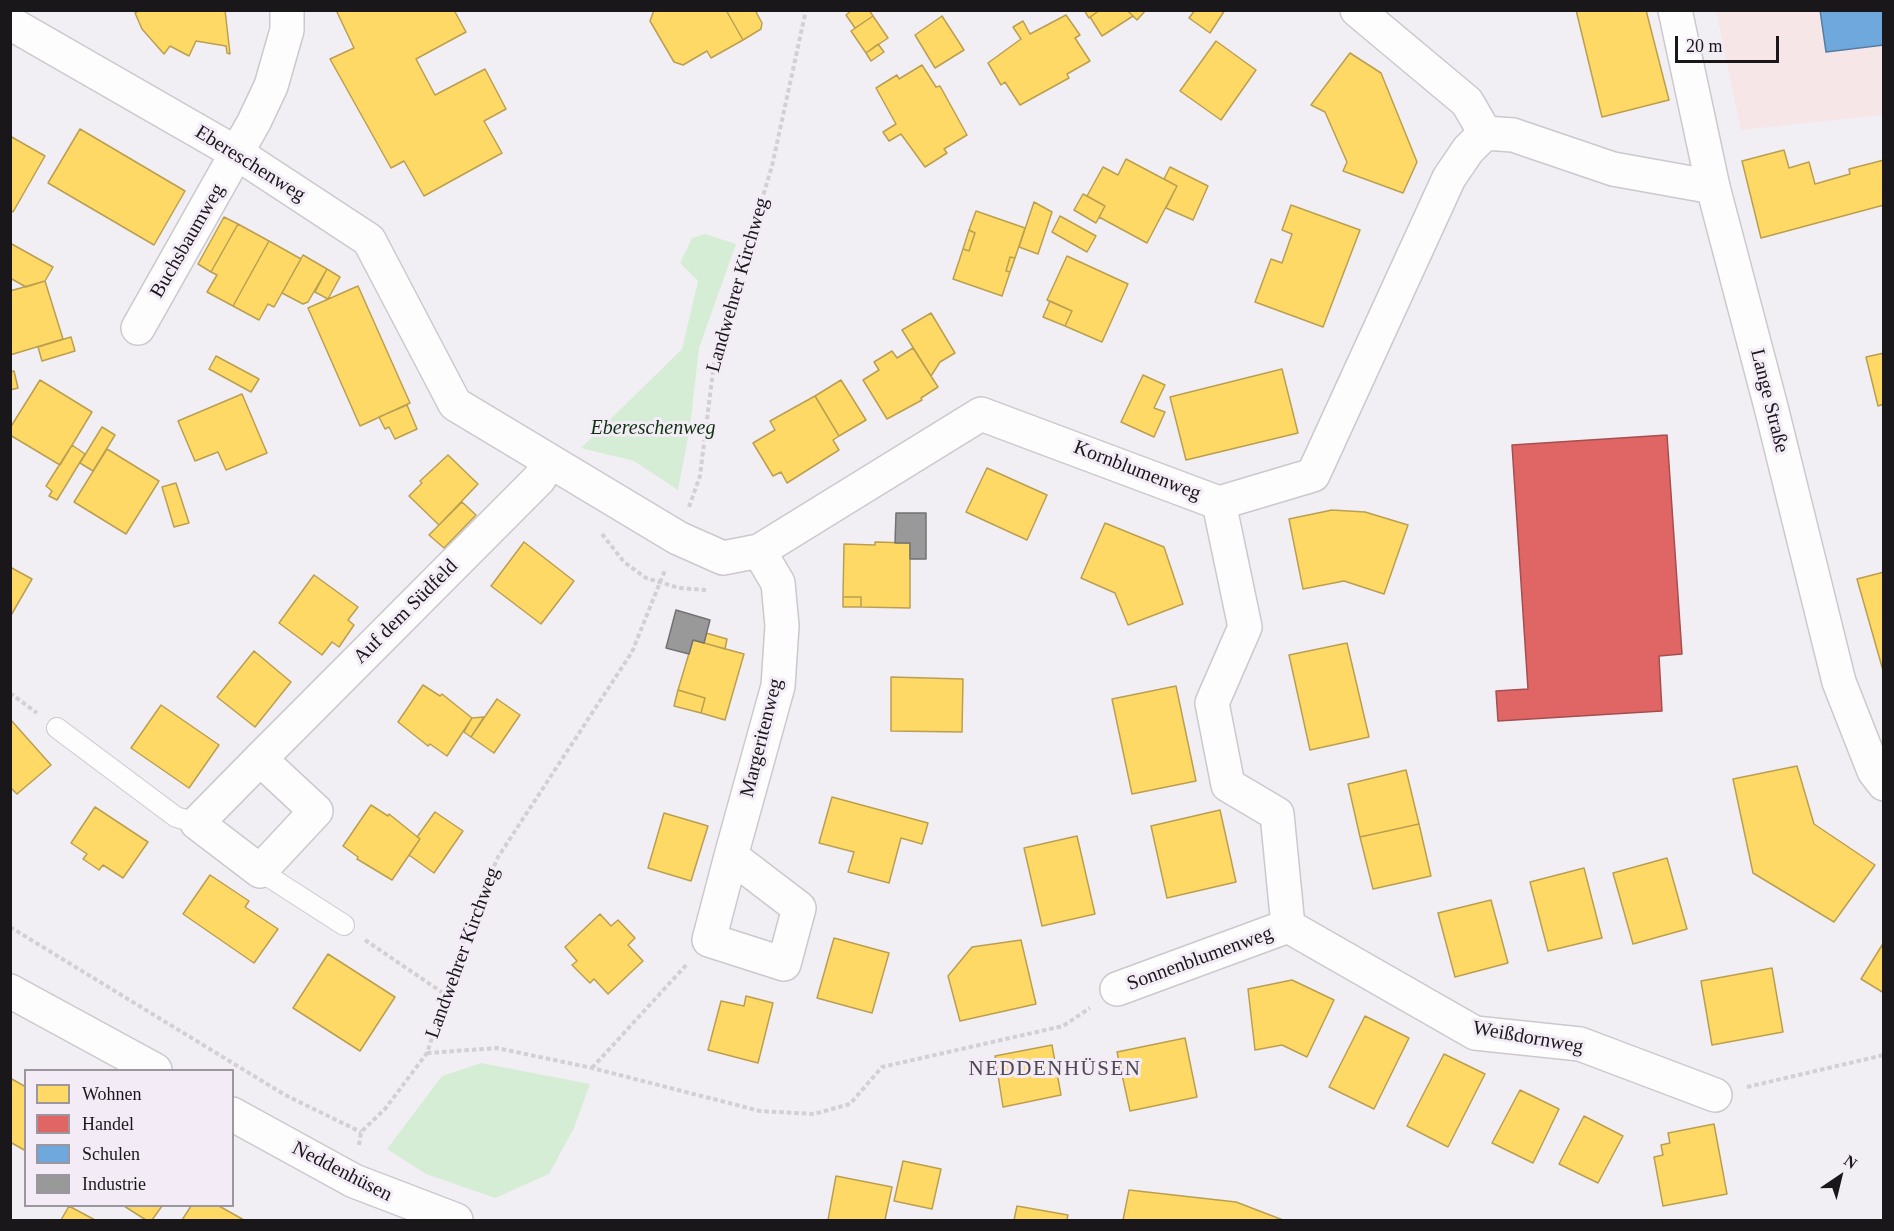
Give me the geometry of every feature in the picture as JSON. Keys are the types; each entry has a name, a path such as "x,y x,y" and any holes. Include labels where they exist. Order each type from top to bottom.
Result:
{"street":[{"name":"Buchsbaumweg","path":"138,328 238,154 271,86 287,30 287,10"},
{"path":"1357,10 1467,102 1485,133 1513,135 1612,169 1713,187"},
{"name":"Lange Straße","path":"1675,10 1713,187 1771,407 1839,682 1874,771 1884,783"},
{"name":"Ebereschenweg","path":"10,23 238,154 369,240 455,404 678,538 723,558 759,551"},
{"name":"Kornblumenweg","path":"759,551 981,414 1218,503 1313,475 1449,178 1468,150 1485,133"},
{"name":"Auf dem Südfeld","path":"197,823 539,479 549,462"},
{"name":"Sonnenblumenweg","path":"1117,989 1288,926 1277,814 1228,785 1212,703 1245,627 1218,503"},
{"name":"Margeritenweg","path":"709,940 778,686 782,626 778,583 759,551"},
{"path":"197,823 260,871 316,811 260,759"},
{"path":"709,940 784,964 799,908 732,856"},
{"name":"Weißdornweg","path":"1288,926 1475,1033 1580,1044 1714,1095"},
{"path":"10,991 151,1069"},
{"name":"Neddenhüsen","path":"234,1115 408,1213 456,1221"}],"lane":[{"path":"57,728 176,817 197,823"},
{"path":"260,871 344,925"}],"path":[{"name":"Landwehrer Kirchweg","path":"700,476 715,355 772,166 806,10"},
{"name":"Landwehrer Kirchweg","path":"361,1132 385,1109 427,1053 469,925 498,858 632,652 653,600"},
{"path":"344,925 446,996"},
{"path":"10,927 285,1095 361,1132 354,1181"},
{"path":"592,1068 709,940"},
{"path":"427,1053 497,1048 592,1068 760,1111 814,1114 850,1104 882,1067 1063,1026 1117,989"},
{"path":"1714,1095 1884,1055"}],"shaded area":[{"path":"1716,11 1883,11 1883,115 1741,130"}],"green space":[{"name":"Ebereschenweg","path":"705,234 736,244 699,348 690,427 678,490 634,461 581,448 682,349 698,281 680,263 692,238"},
{"path":"481,1063 590,1084 574,1128 549,1174 495,1198 426,1174 387,1149 442,1076"}],"building: Wohnen":[{"path":"140,10 225,10 230,54 227,53 226,46 196,41 189,56 170,46 164,54 142,29 135,13"},
{"path":"336,10 454,10 466,32 416,59 435,95 485,69 506,109 484,121 502,153 424,196 404,161 391,168 330,59 354,48"},
{"path":"654,10 726,10 743,40 711,58 707,51 683,65 674,62 650,21"},
{"path":"726,10 755,10 762,23 761,29 743,40"},
{"path":"852,10 869,10 873,16 855,28 846,15"},
{"path":"1084,10 1100,10 1089,18"},
{"path":"1100,10 1127,10 1133,16 1102,36 1090,17"},
{"path":"1127,10 1146,10 1137,20"},
{"path":"1195,10 1225,10 1210,33 1189,18"},
{"path":"1576,10 1646,10 1669,100 1602,117"},
{"path":"1066,15 1080,35 1075,38 1090,61 1067,74 1069,78 1020,105 1005,82 1001,85 988,63 1021,39 1013,27 1023,21 1030,34"},
{"path":"873,16 888,38 866,53 851,31"},
{"path":"942,16 964,50 935,68 915,35"},
{"path":"1216,41 1256,70 1221,120 1180,91"},
{"path":"878,44 884,52 871,61 866,53"},
{"path":"1350,53 1381,73 1417,162 1403,193 1343,171 1347,162 1325,112 1311,105"},
{"path":"922,65 936,87 940,86 967,135 944,149 947,153 925,167 901,134 889,141 883,132 896,124 876,88 897,75 899,79"},
{"path":"80,129 185,191 154,245 48,183"},
{"path":"10,136 45,156 13,212 10,210"},
{"path":"1784,150 1789,168 1809,162 1815,184 1850,174 1849,169 1884,160 1884,205 1761,238 1742,161"},
{"path":"1126,159 1177,186 1147,243 1099,217 1105,206 1087,196 1103,167 1118,175"},
{"path":"1170,167 1208,186 1193,220 1166,208 1177,186 1164,179"},
{"path":"1083,194 1105,206 1096,223 1074,210"},
{"path":"1034,202 1052,212 1038,254 1019,247"},
{"path":"1291,205 1360,230 1323,327 1255,302 1271,259 1282,263 1292,234 1282,230"},
{"path":"976,211 1025,228 1015,258 1010,257 1006,271 1010,272 1002,296 953,279 963,249 969,251 975,233 969,230"},
{"path":"1060,216 1096,236 1087,252 1052,232"},
{"path":"224,217 238,224 211,272 198,264"},
{"path":"238,224 269,241 233,306 207,292 217,275 211,272"},
{"path":"969,230 975,233 969,251 963,249"},
{"path":"269,241 301,259 274,307 268,304 259,320 233,306"},
{"path":"10,243 53,267 45,281 26,287 10,278"},
{"path":"303,255 327,269 308,302 303,304 282,293"},
{"path":"1067,256 1128,284 1102,342 1065,326 1072,311 1047,300"},
{"path":"1010,257 1015,258 1010,272 1006,271"},
{"path":"327,269 340,277 328,299 315,292"},
{"path":"45,281 63,339 10,355 10,291"},
{"path":"358,286 410,403 360,426 308,308"},
{"path":"1050,301 1072,311 1065,326 1043,317"},
{"path":"931,313 955,353 940,362 931,376 902,330"},
{"path":"71,337 75,351 42,361 38,347"},
{"path":"913,348 938,387 921,398 922,400 887,419 863,380 879,370 874,362 892,351 897,358"},
{"path":"1884,353 1884,404 1878,406 1866,357"},
{"path":"216,356 259,379 251,392 209,369"},
{"path":"1282,369 1298,433 1186,460 1170,397"},
{"path":"14,371 18,388 10,390 10,372"},
{"path":"1143,375 1165,385 1154,408 1165,412 1154,437 1121,422"},
{"path":"40,380 92,412 60,465 10,435 10,428"},
{"path":"841,380 866,420 839,436 815,396"},
{"path":"242,394 267,453 226,470 218,452 195,461 178,421"},
{"path":"815,396 839,436 833,440 839,450 787,483 781,472 773,476 753,443 775,430 770,421"},
{"path":"407,405 417,429 395,439 389,427 385,429 379,417"},
{"path":"102,427 115,435 93,471 80,463"},
{"path":"72,445 85,454 57,500 49,496 52,491 46,486"},
{"path":"107,449 159,481 126,534 74,502"},
{"path":"448,455 478,484 439,525 409,496 422,483 420,481"},
{"path":"987,468 1047,495 1027,540 966,512"},
{"path":"176,483 189,523 174,527 162,487"},
{"path":"462,502 476,515 444,548 429,535"},
{"path":"1332,510 1365,512 1408,525 1384,594 1344,581 1303,589 1289,519"},
{"path":"1105,523 1164,547 1183,604 1128,625 1115,593 1081,578"},
{"path":"524,542 574,581 541,624 491,586"},
{"path":"875,542 910,543 910,608 861,607 861,597 843,597 844,544 875,545"},
{"path":"10,567 32,579 10,617"},
{"path":"1884,572 1884,674 1857,579"},
{"path":"314,575 358,607 348,620 354,625 339,647 332,642 322,655 279,623"},
{"path":"843,597 861,597 861,607 843,607"},
{"path":"706,633 727,639 725,649 704,643"},
{"path":"693,640 744,654 725,720 701,713 705,698 678,690"},
{"path":"1347,643 1369,737 1310,750 1289,655"},
{"path":"254,651 291,682 255,727 217,697"},
{"path":"891,677 963,679 962,732 891,731"},
{"path":"423,685 440,696 442,694 472,718 447,756 430,744 428,746 398,722"},
{"path":"1176,686 1196,781 1132,794 1112,699"},
{"path":"678,690 705,698 701,713 674,706"},
{"path":"497,699 520,715 494,753 471,737"},
{"path":"161,705 219,745 189,788 131,748"},
{"path":"484,717 471,737 464,732 472,718"},
{"path":"10,719 51,765 17,794 10,787"},
{"path":"1797,766 1814,824 1875,865 1834,922 1753,873 1733,779"},
{"path":"1406,770 1419,824 1360,837 1348,784"},
{"path":"832,797 928,823 922,844 901,838 889,883 848,872 854,852 819,843"},
{"path":"371,805 388,816 389,814 420,839 392,880 357,859 358,857 343,846"},
{"path":"95,807 148,842 123,878 103,865 99,870 83,859 87,854 71,843"},
{"path":"1220,810 1236,882 1167,898 1151,826"},
{"path":"435,812 463,831 434,873 409,855 420,839 417,837"},
{"path":"664,813 708,826 691,881 648,868"},
{"path":"1419,824 1431,876 1373,889 1360,837"},
{"path":"1077,836 1095,914 1042,926 1024,848"},
{"path":"1667,858 1687,929 1633,944 1613,873"},
{"path":"1584,868 1602,938 1548,951 1530,882"},
{"path":"210,875 249,901 245,907 278,929 254,963 183,914"},
{"path":"1491,900 1508,963 1455,977 1438,913"},
{"path":"600,914 611,926 618,920 635,938 628,945 643,961 608,994 594,979 590,983 572,965 577,961 565,947"},
{"path":"834,938 889,953 872,1013 817,998"},
{"path":"1021,940 1036,1004 960,1021 948,976 972,947"},
{"path":"1884,942 1884,993 1861,979"},
{"path":"328,954 395,997 360,1051 293,1008"},
{"path":"1772,968 1783,1032 1712,1045 1701,981"},
{"path":"1292,980 1334,1000 1307,1057 1282,1045 1255,1050 1248,989"},
{"path":"746,996 773,1003 758,1063 708,1050 721,1001 744,1006"},
{"path":"1365,1016 1409,1038 1374,1109 1329,1087"},
{"path":"1185,1038 1197,1097 1130,1111 1117,1052"},
{"path":"1052,1045 1061,1095 1003,1107 995,1056"},
{"path":"1444,1054 1485,1074 1448,1147 1407,1126"},
{"path":"10,1078 24,1086 24,1150 10,1142"},
{"path":"1520,1090 1559,1109 1533,1163 1492,1143"},
{"path":"1584,1116 1623,1136 1598,1183 1559,1164"},
{"path":"1714,1124 1727,1194 1663,1206 1654,1157 1663,1155 1661,1145 1670,1143 1668,1133"},
{"path":"903,1161 941,1169 932,1209 894,1201"},
{"path":"836,1176 892,1187 885,1220 828,1220"},
{"path":"1129,1190 1236,1202 1283,1220 1123,1220"},
{"path":"1017,1206 1068,1215 1067,1220 1014,1220"},
{"path":"68,1207 71,1207 95,1220 61,1220"},
{"path":"126,1207 161,1207 152,1220 146,1220"},
{"path":"190,1207 221,1207 244,1220 182,1220"}],"building: Handel":[{"path":"1667,435 1682,654 1659,656 1662,711 1498,721 1496,691 1528,689 1512,445"}],"building: Schulen":[{"path":"1820,10 1884,10 1884,45 1826,52"}],"building: Industrie":[{"path":"896,513 926,513 926,559 910,559 910,543 895,543"},
{"path":"676,610 710,620 704,643 693,640 689,654 666,648"}],"district":[{"name":"NEDDENHÜSEN","path":"1055,1069"}]}
